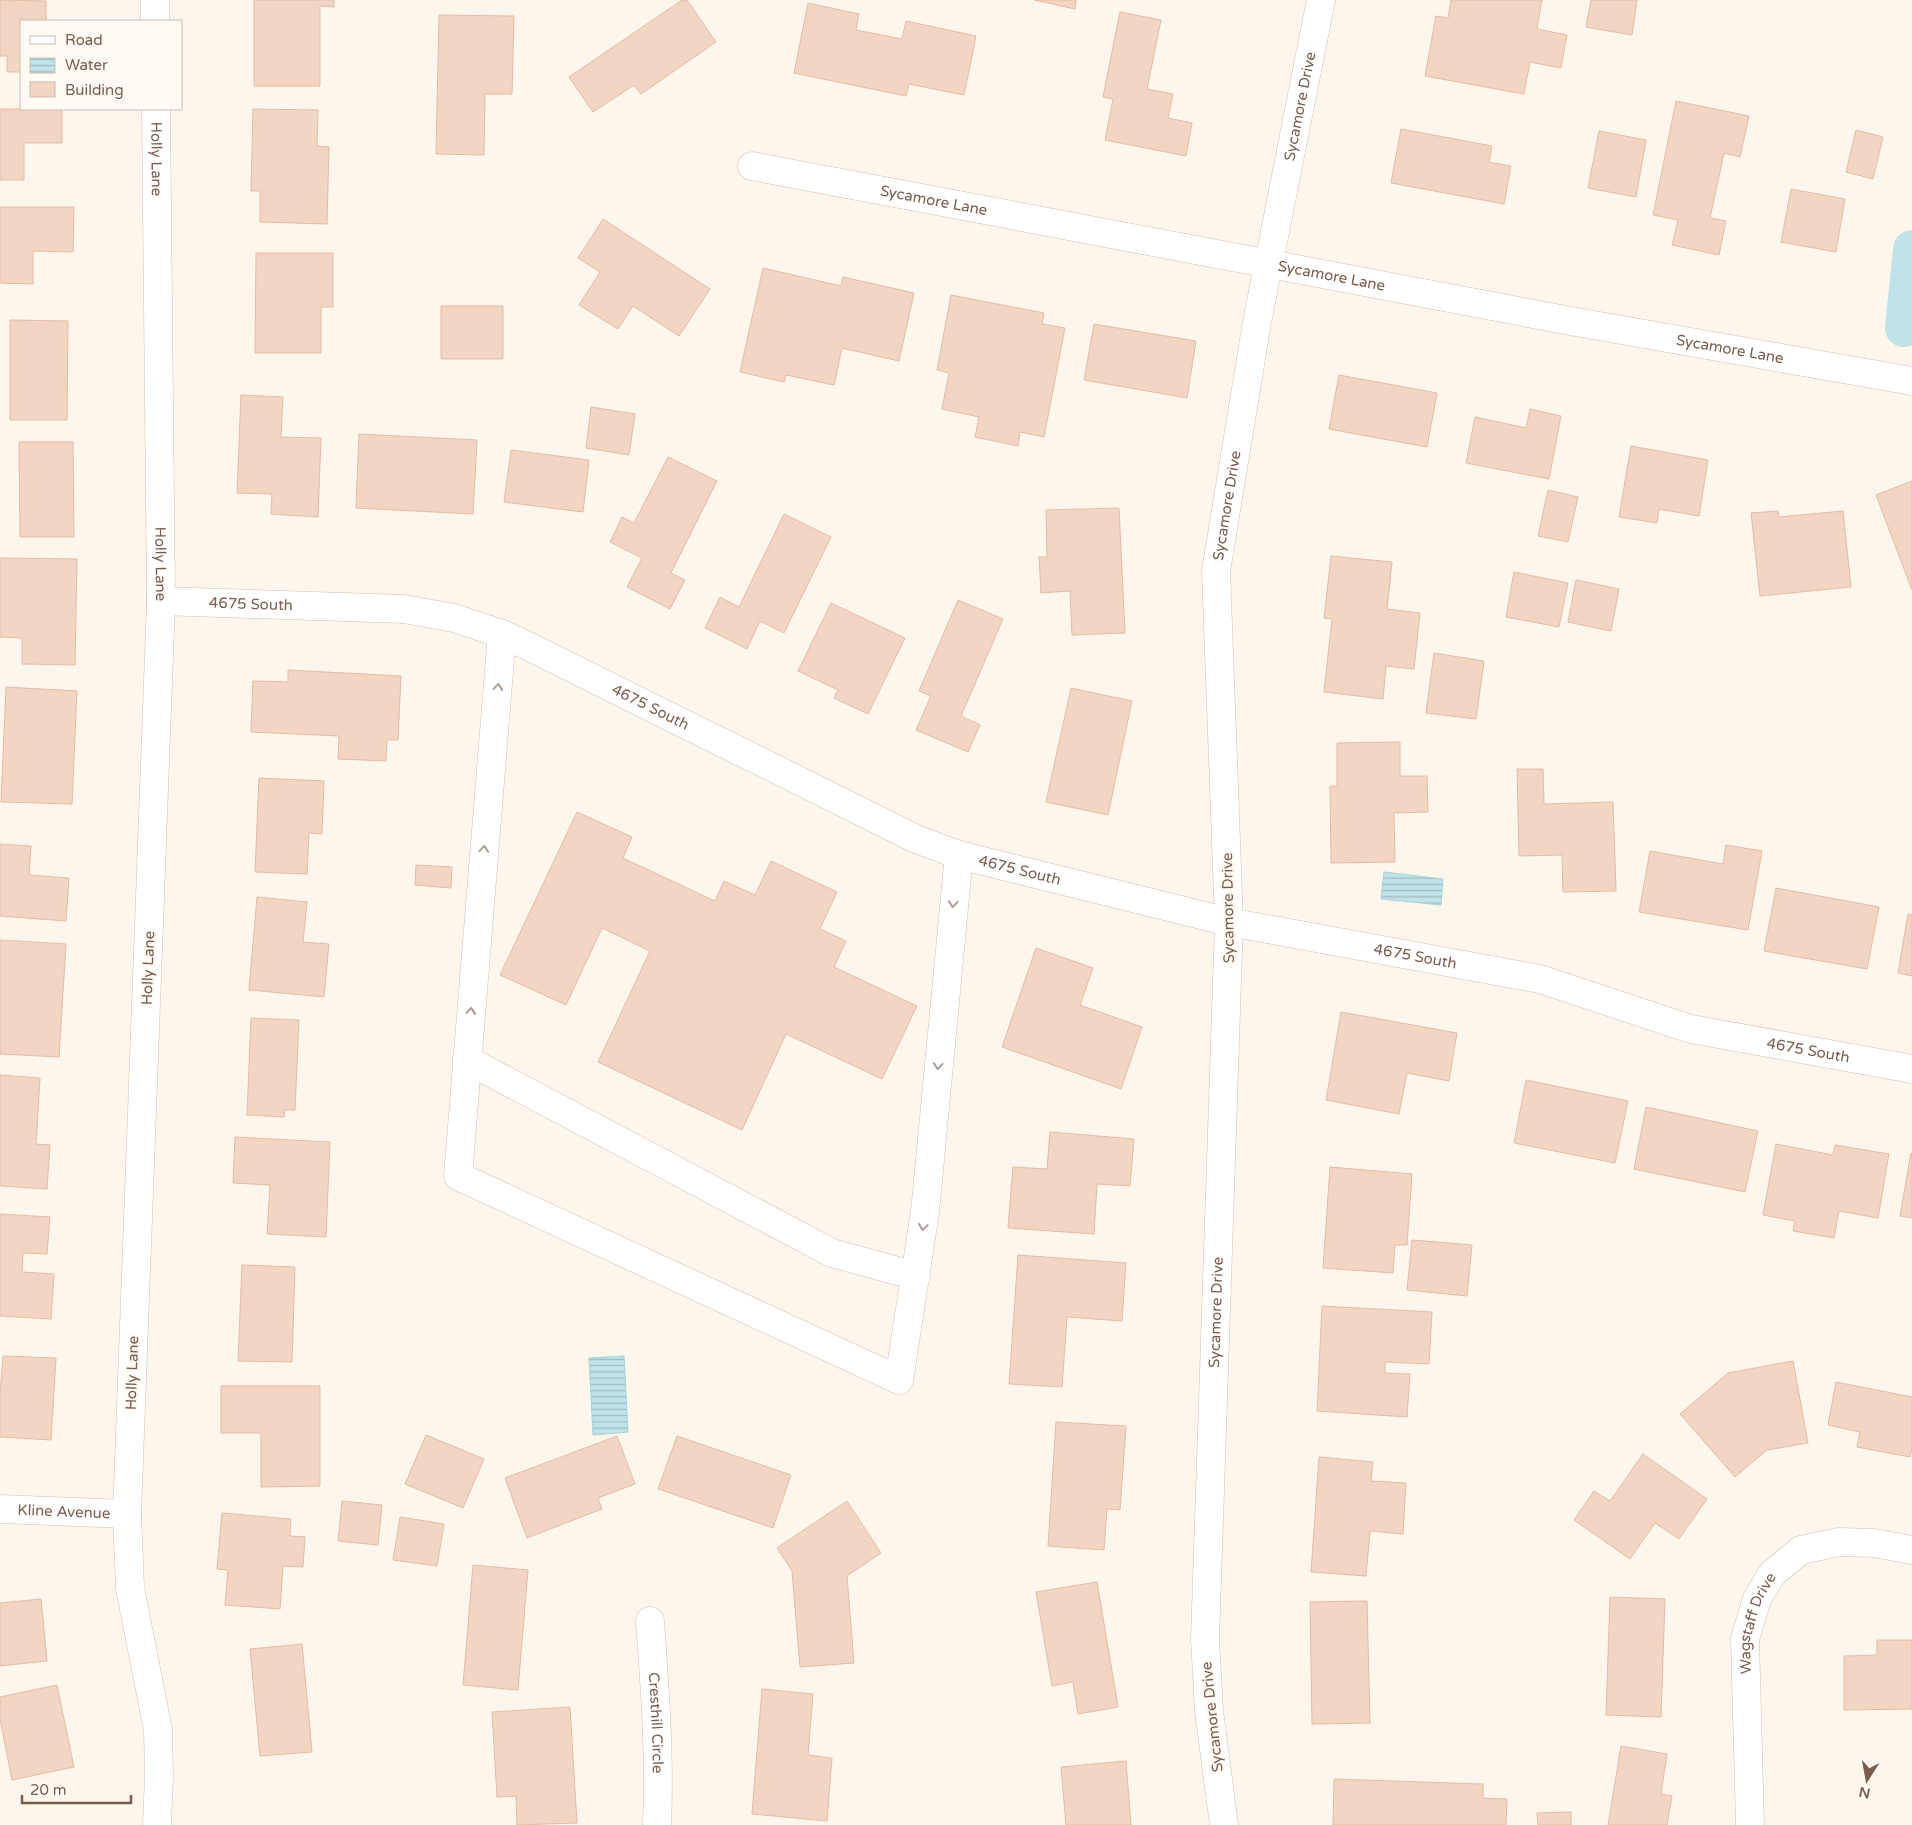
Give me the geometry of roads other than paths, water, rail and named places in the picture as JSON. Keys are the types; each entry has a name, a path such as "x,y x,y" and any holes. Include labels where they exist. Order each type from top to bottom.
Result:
{"street":[{"path":"155,0 155,20"},
{"name":"Sycamore Drive","path":"1224,1825 1209,1711 1205,1640 1228,1016 1229,922 1216,570 1269,264 1321,0"},
{"name":"Holly Lane","path":"156,110 161,601 127,1514 130,1588 158,1730 157,1825"},
{"name":"Sycamore Lane","path":"752,166 1585,323 1912,380"},
{"name":"4675 South","path":"161,601 404,609 454,618 502,634 909,835 958,855 1229,922 1540,979 1691,1028 1912,1069"},
{"path":"502,634 458,1176 898,1380 916,1276 926,1202 958,855"},
{"path":"467,1060 832,1253 916,1276"},
{"name":"Kline Avenue","path":"0,1510 127,1514"},
{"name":"Wagstaff Drive","path":"1750,1825 1745,1639 1757,1599 1772,1574 1801,1550 1839,1542 1874,1543 1912,1550"},
{"name":"Cresthill Circle","path":"650,1621 657,1718 657,1825"}],"water":[{"path":"1384,872 1443,879 1441,905 1381,899"},
{"path":"624,1356 628,1432 593,1435 589,1358"}],"waterway":[{"path":"1904,328 1912,249"}]}
